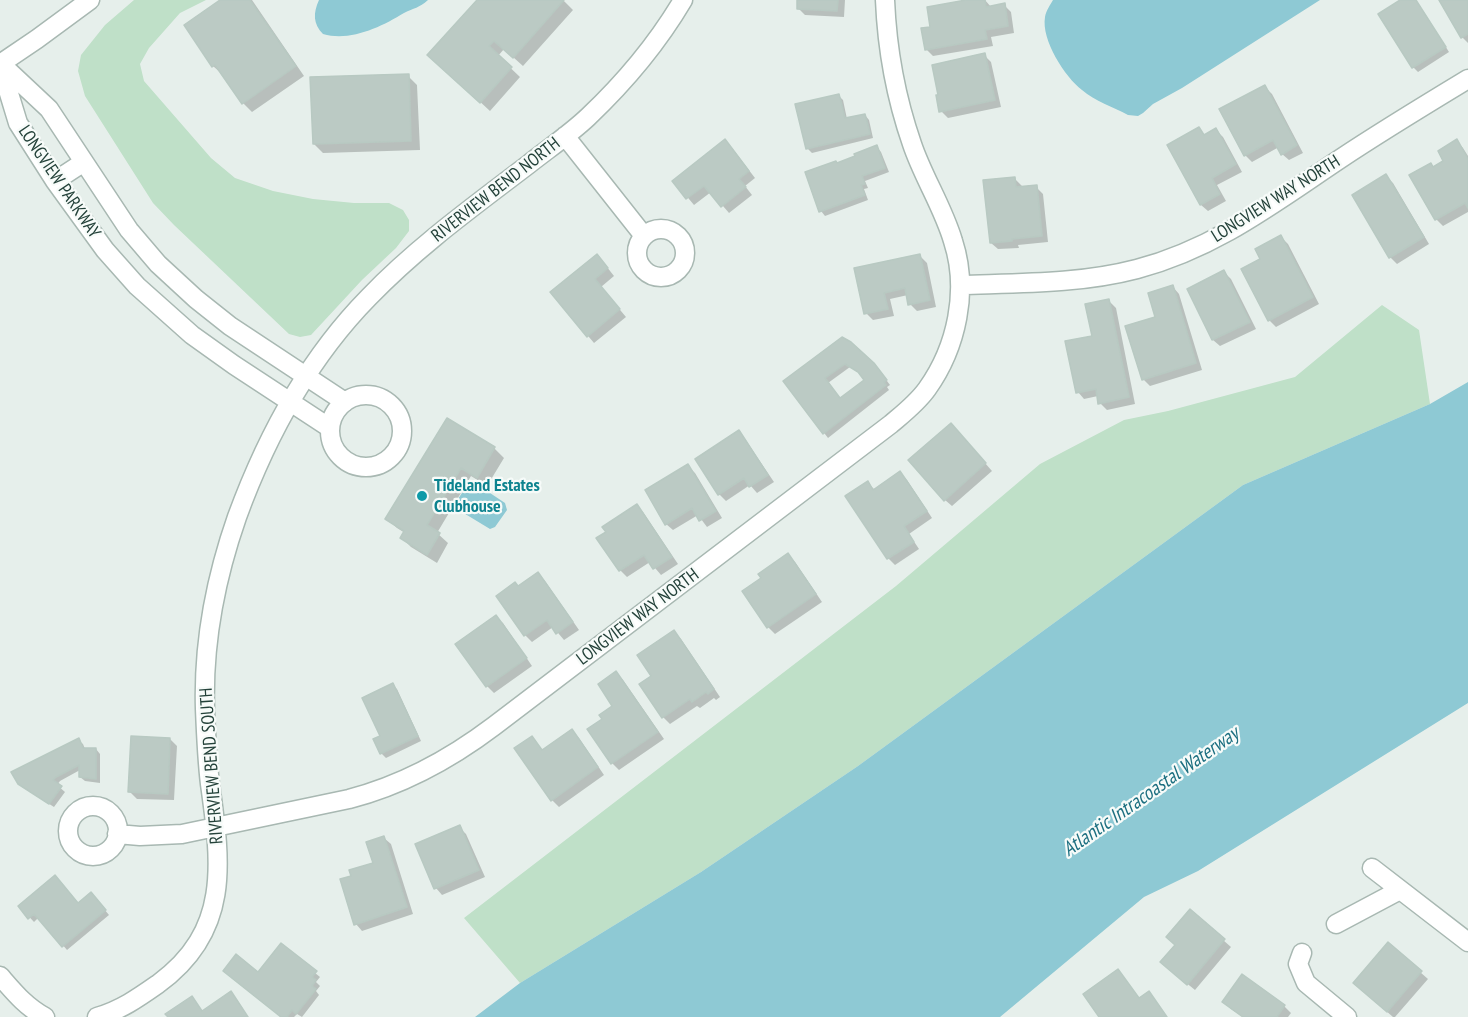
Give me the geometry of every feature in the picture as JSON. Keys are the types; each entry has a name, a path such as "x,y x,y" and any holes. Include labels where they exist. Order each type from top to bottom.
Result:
{"street":[{"path":"0,64 90,0"},
{"name":"RIVERVIEW BEND NORTH","path":"289,401 318,357 370,295 454,222 586,119 642,60 668,26 683,0"},
{"name":"LONGVIEW WAY NORTH","path":"117,834 171,835 349,799 383,789 433,767 480,736 904,413 926,390 942,363 956,323 961,285 953,241 918,161 902,113 890,49 885,0"},
{"name":"LONGVIEW PARKWAY","path":"0,64 49,109 129,230 158,264 230,326 345,402"},
{"name":"LONGVIEW PARKWAY","path":"0,64 18,123 55,181 105,250 138,286 192,335 330,428"},
{"name":"LONGVIEW WAY NORTH","path":"961,285 1091,278 1136,269 1188,251 1256,216 1342,158 1468,79"},
{"path":"565,136 644,236"},
{"path":"55,181 84,162"},
{"path":"360,396 369,396 385,401 394,409 400,419 402,430 395,453 387,461 376,466 364,467 353,465 335,450 330,428 337,410 345,402 360,396"},
{"name":"RIVERVIEW BEND SOUTH","path":"98,1017 123,1008 164,979 183,962 205,929 210,916 217,889 218,872 205,706 208,641 220,578 236,519 268,443 289,401"},
{"path":"1372,868 1468,942"},
{"path":"1336,924 1400,890"},
{"path":"1302,953 1298,964 1306,983 1347,1017"},
{"path":"0,976 19,998 45,1017"}],"green space":[{"path":"134,0 206,0 180,13 149,48 140,64 144,81 211,158 235,178 273,191 313,199 354,203 389,203 403,210 409,220 409,231 396,248 362,280 311,335 300,337 289,334 153,203 85,96 78,71 81,55 105,25"},
{"path":"1382,305 1419,330 1430,404 1243,485 858,766 701,872 520,983 464,918 896,586 1040,464 1124,420 1168,411 1295,377"}],"water":[{"path":"319,0 428,0 365,32 333,36 323,34 317,26 315,18"},
{"path":"1053,0 1320,0 1153,104 1138,116 1128,115 1093,97 1068,76 1050,47 1045,26 1048,8"},
{"name":"Atlantic Intracoastal Waterway","path":"1468,382 1468,703 1198,871 1144,897 1000,1017 475,1017 520,983 701,872 858,766 1243,485 1430,404"},
{"path":"475,483 505,503 507,510 495,527 490,529 457,509 456,502 468,484"}],"building":[{"path":"220,0 250,0 296,66 242,104 215,65 212,67 184,25"},
{"path":"477,0 564,0 513,58 494,41 489,46 512,67 480,103 427,55"},
{"path":"797,0 838,0 837,11 797,9"},
{"path":"966,0 985,0 986,7 1005,3 1008,26 985,30 987,39 925,50 921,28 930,27 927,7"},
{"path":"1400,0 1416,0 1446,47 1412,68 1378,14"},
{"path":"1439,0 1468,0 1468,34 1461,38"},
{"path":"985,53 995,100 939,112 932,65"},
{"path":"409,74 411,141 313,144 310,77"},
{"path":"1265,85 1297,145 1281,155 1273,140 1244,156 1219,109"},
{"path":"839,94 845,118 865,114 870,134 806,149 795,104"},
{"path":"1199,127 1204,135 1216,128 1236,164 1212,178 1220,194 1200,205 1167,145"},
{"path":"725,139 749,171 739,179 746,187 721,207 704,186 686,199 672,181"},
{"path":"1457,139 1468,159 1468,208 1465,203 1435,220 1409,175 1431,163 1433,167 1443,161 1438,151"},
{"path":"877,145 885,168 862,176 865,184 861,185 865,195 819,212 805,172 836,161 837,163"},
{"path":"1386,174 1424,237 1389,258 1352,195"},
{"path":"1015,177 1016,187 1037,185 1042,236 990,243 983,180"},
{"path":"1281,235 1313,297 1268,321 1241,269 1260,259 1255,249"},
{"path":"597,254 608,268 595,279 620,309 587,337 550,292"},
{"path":"920,254 930,300 908,305 905,288 884,293 888,309 864,314 854,268"},
{"path":"1224,270 1250,322 1212,340 1187,289"},
{"path":"1173,285 1196,363 1142,380 1125,326 1155,317 1148,293"},
{"path":"1109,299 1129,397 1098,404 1096,389 1076,393 1065,341 1092,336 1085,304"},
{"path":"842,337 874,363 887,380 884,382 886,385 823,434 783,381","holes":["845,364 858,372 864,380 840,398 825,378"]},
{"name":"Tideland Estates Clubhouse","path":"447,418 495,447 477,478 461,468 427,525 440,533 427,555 400,538 404,531 385,519"},
{"path":"951,423 986,463 944,501 908,460"},
{"path":"739,430 768,475 749,487 744,478 718,495 695,459"},
{"path":"688,464 716,511 699,521 692,508 665,525 645,490"},
{"path":"900,471 927,511 904,526 914,542 887,559 845,496 868,481 873,490"},
{"path":"637,504 672,557 653,569 644,555 619,571 596,538 606,532 602,527"},
{"path":"788,553 816,594 767,628 742,591 761,578 758,574"},
{"path":"538,572 573,622 556,634 547,620 524,636 496,596 515,582 518,586"},
{"path":"496,615 527,658 486,687 455,644"},
{"path":"674,630 714,689 692,702 690,699 662,718 639,684 651,676 637,655"},
{"path":"616,671 658,732 611,764 587,729 602,719 599,715 612,706 598,684"},
{"path":"393,683 418,736 380,754 373,739 380,736 362,698"},
{"path":"572,729 598,767 551,801 514,748 532,736 542,750"},
{"path":"131,736 170,738 168,794 128,792"},
{"path":"79,738 83,748 96,748 96,779 79,777 79,765 56,777 53,780 62,786 49,804 18,784 11,772"},
{"path":"460,825 479,870 434,889 415,844"},
{"path":"384,836 407,907 354,925 340,879 351,876 349,870 373,863 366,842"},
{"path":"55,875 78,903 91,892 106,910 62,947 34,914 28,919 18,906"},
{"path":"1190,909 1225,939 1187,985 1160,962 1175,945 1166,937"},
{"path":"1388,942 1422,971 1387,1012 1353,983"},
{"path":"281,943 317,971 312,977 316,980 312,986 316,989 296,1014 292,1010 287,1017 281,1017 223,971 236,954 258,972"},
{"path":"1118,969 1139,998 1149,991 1167,1017 1099,1017 1083,994"},
{"path":"1242,974 1285,1005 1277,1017 1243,1017 1222,1002"},
{"path":"231,991 248,1017 168,1017 165,1014 192,996 202,1011"}],"place":[{"name":"Tideland Estates Clubhouse","path":"422,496"}]}
